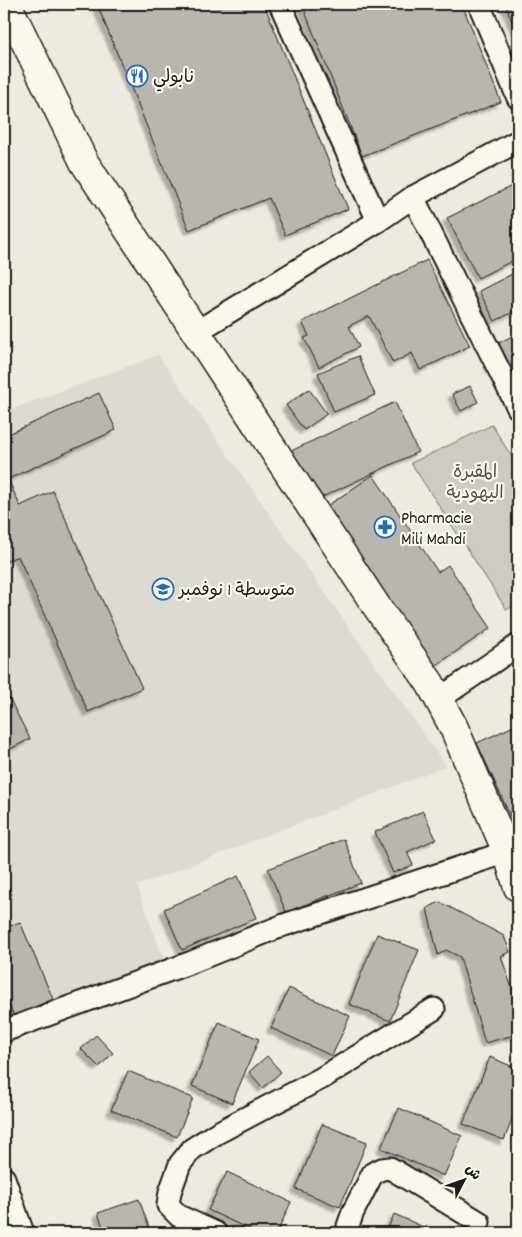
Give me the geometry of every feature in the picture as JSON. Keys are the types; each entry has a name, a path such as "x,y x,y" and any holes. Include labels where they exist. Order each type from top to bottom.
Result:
{"street":[{"path":"7,4 84,162 375,604 430,682 454,728 507,852 518,887"},
{"path":"280,4 378,221"},
{"path":"479,4 518,98"},
{"path":"196,332 378,221 413,197 518,141"},
{"path":"413,197 518,408"},
{"path":"439,699 518,645"},
{"path":"4,1031 192,962 284,925 507,852"},
{"path":"216,1233 179,1216 168,1204 170,1192 180,1164 192,1149 216,1133 322,1078 434,1009"},
{"path":"349,1233 348,1226 353,1212 373,1173 390,1168 480,1230"},
{"path":"4,1178 23,1233"}],"shaded area":[{"name":"متوسطة 1 نوفمبر","path":"158,355 446,766 137,886 165,963 4,1024 4,412"}],"green space":[{"name":"المقبرة اليهودية","path":"492,425 518,467 518,602 507,610 411,463"}],"building":[{"path":"97,4 264,4 348,209 285,235 269,198 189,230"},
{"path":"302,4 462,4 501,102 362,156"},
{"path":"505,4 518,4 518,36"},
{"path":"516,184 518,188 518,258 478,278 447,218"},
{"path":"427,260 470,346 420,370 412,353 393,363 369,316 349,326 359,347 319,367 304,338 309,336 302,322"},
{"path":"518,271 518,316 515,311 495,321 479,291"},
{"path":"518,333 518,385 497,344"},
{"path":"358,356 375,395 334,412 318,373"},
{"path":"470,386 478,402 461,411 452,394"},
{"path":"309,389 327,414 304,430 286,405"},
{"path":"99,393 116,430 8,479 20,506 53,491 142,688 88,712 18,556 4,562 4,436"},
{"path":"395,402 418,452 314,501 291,451"},
{"path":"373,475 438,572 448,565 491,628 432,668 324,508"},
{"path":"9,698 30,739 4,752 4,700"},
{"path":"518,724 518,833 477,743"},
{"path":"423,811 436,839 407,852 413,865 393,873 375,832"},
{"path":"344,839 361,883 286,912 268,869"},
{"path":"4,875 12,895 4,898"},
{"path":"238,876 256,918 182,950 164,909"},
{"path":"440,902 504,936 510,952 501,956 518,1006 518,1034 485,1043 460,957 446,950 438,955 427,908"},
{"path":"4,911 10,926 20,922 53,999 14,1016 4,992"},
{"path":"377,934 419,950 390,1021 349,1004"},
{"path":"289,988 350,1016 332,1056 271,1028"},
{"path":"219,1022 259,1039 232,1103 192,1086"},
{"path":"96,1035 113,1053 99,1067 81,1049"},
{"path":"267,1056 281,1072 263,1088 249,1072"},
{"path":"490,1057 518,1069 518,1105 504,1140 463,1124"},
{"path":"128,1071 193,1098 177,1137 111,1110"},
{"path":"399,1108 462,1136 444,1176 381,1148"},
{"path":"322,1124 367,1142 340,1207 296,1189"},
{"path":"227,1172 291,1202 277,1233 257,1233 208,1210"},
{"path":"139,1199 151,1233 105,1233 98,1213"},
{"path":"394,1214 437,1233 386,1233"}],"place":[{"name":"نابولي","path":"137,76"},
{"name":"Pharmacie Mili Mahdi","path":"385,527"},
{"name":"متوسطة 1 نوفمبر","path":"163,589"}]}
